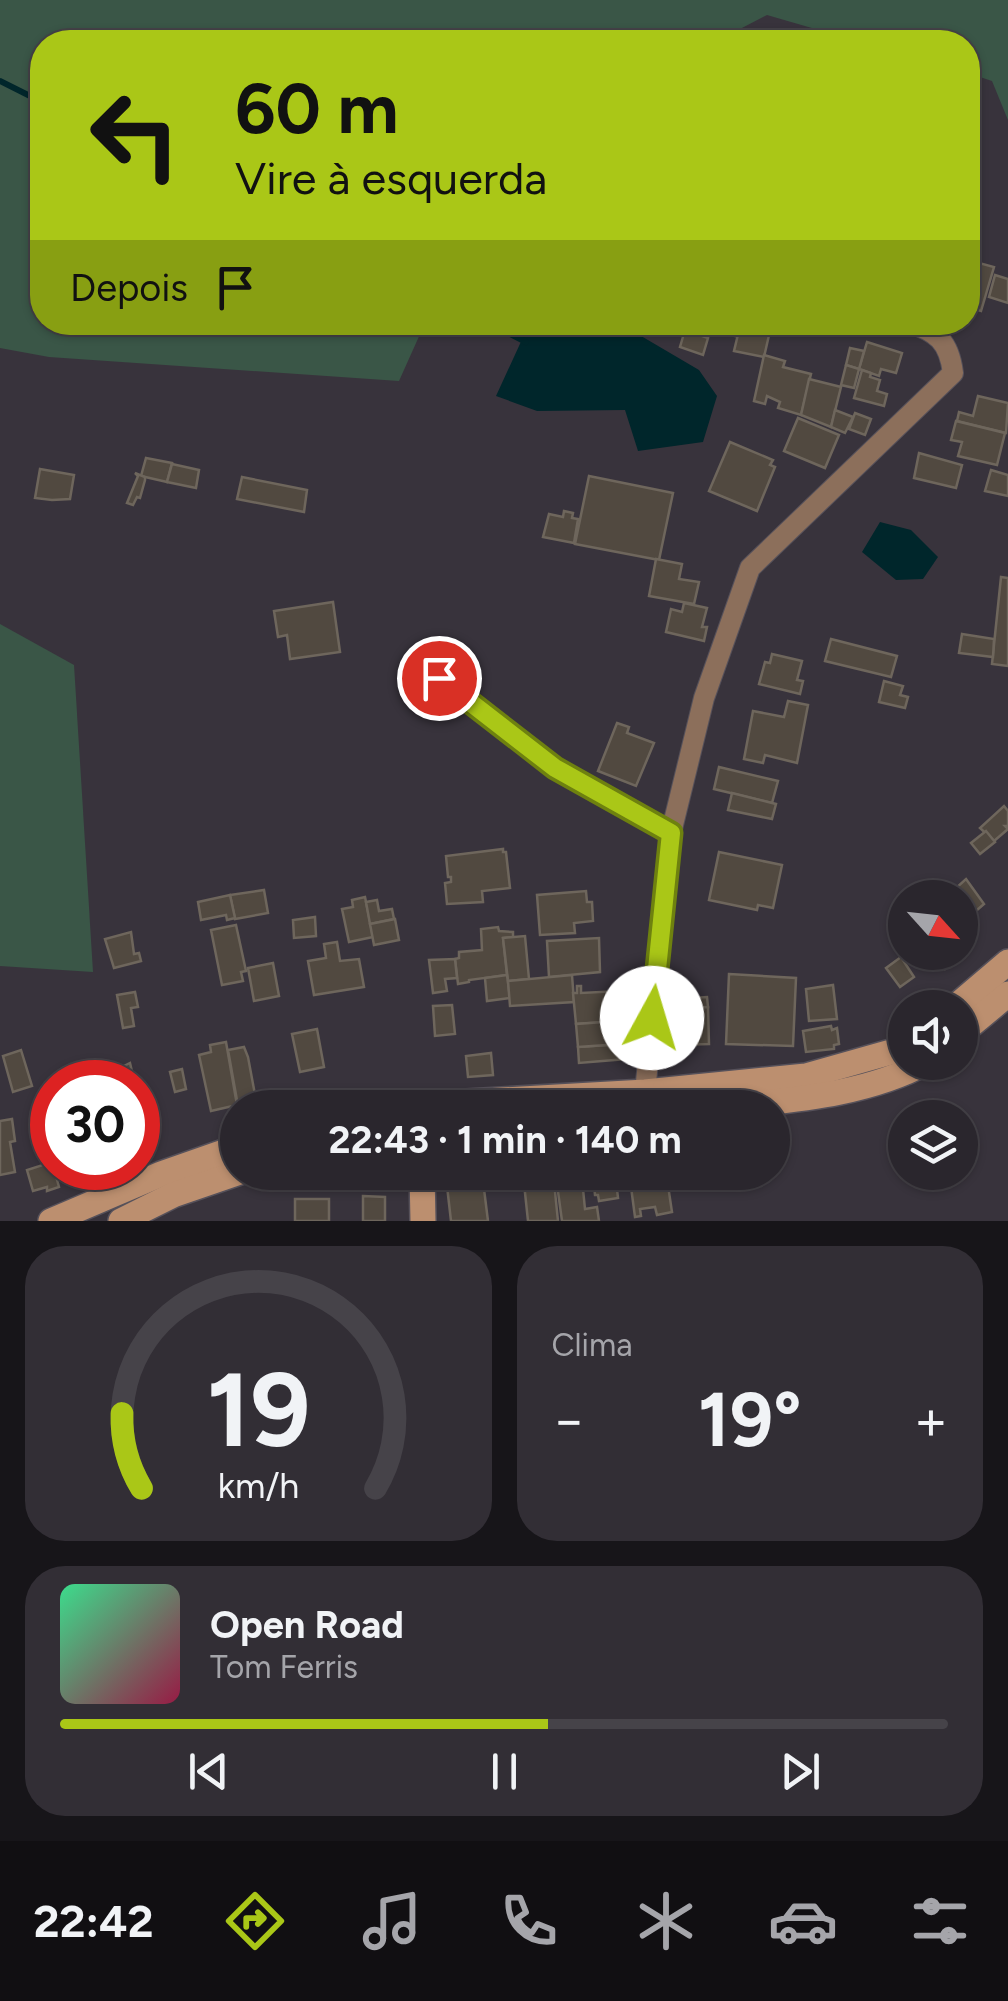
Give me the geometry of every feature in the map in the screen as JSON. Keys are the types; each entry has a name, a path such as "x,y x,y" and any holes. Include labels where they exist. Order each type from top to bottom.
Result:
{"main road":[{"path":"975,990 1008,962"},
{"path":"978,1019 1008,994"},
{"path":"665,1090 806,1076 888,1053"},
{"path":"790,1100 818,1097 888,1077"},
{"path":"51,1221 220,1153"},
{"path":"121,1221 173,1195 220,1179"},
{"path":"422,1190 423,1221"}],"street":[{"path":"645,1090 671,833 704,698 750,568 953,373 951,353 935,335"}],"lane":[{"path":"439,678 555,768 671,833"}],"green space":[{"path":"0,0 1008,0 1008,120 992,81 980,77 980,30 819,30 767,15 738,30 30,30 30,335 420,335 399,381 49,357 0,348"},
{"path":"0,624 74,665 93,972 0,966"}],"water":[{"path":"524,335 639,335 699,370 717,396 703,442 638,451 625,410 537,411 496,396"},
{"path":"880,522 911,530 938,557 923,579 896,580 862,552"}],"building":[{"path":"980,263 994,267 980,311"},
{"path":"995,275 1008,279 1008,303 989,297"},
{"path":"684,335 708,338 703,355 680,347"},
{"path":"738,335 769,335 764,357 734,351"},
{"path":"867,342 902,353 896,373 881,369 879,376 859,369"},
{"path":"850,348 864,351 859,369 846,365"},
{"path":"764,355 785,361 783,367 811,374 801,415 778,408 780,402 767,396 765,404 754,401"},
{"path":"846,365 859,369 854,388 841,385"},
{"path":"862,370 880,380 877,391 887,394 884,406 854,398"},
{"path":"809,379 841,387 831,427 801,415"},
{"path":"978,396 1008,403 1006,433 957,421 959,412 973,416"},
{"path":"835,410 853,417 845,433 831,427"},
{"path":"855,413 871,419 865,435 849,429"},
{"path":"798,418 839,435 825,468 784,451"},
{"path":"956,421 1005,433 997,465 958,456 962,442 951,440"},
{"path":"730,442 773,460 770,465 775,467 757,511 709,491"},
{"path":"919,453 962,465 956,488 914,478"},
{"path":"146,458 172,463 167,482 141,476"},
{"path":"172,464 199,470 196,488 167,482"},
{"path":"40,469 74,475 70,499 35,498"},
{"path":"991,470 1008,475 1008,496 985,491"},
{"path":"135,473 145,480 140,498 133,505 127,503 138,476"},
{"path":"589,476 673,493 659,560 575,544"},
{"path":"242,477 307,490 304,512 237,499"},
{"path":"564,511 578,519 574,543 543,537 549,514 563,517"},
{"path":"656,559 682,564 679,579 699,582 694,604 649,596"},
{"path":"1001,577 1008,578 1008,666 992,664"},
{"path":"333,602 340,652 290,659 287,635 278,637 274,611"},
{"path":"684,603 707,608 702,627 707,627 704,641 666,632 671,609 682,612"},
{"path":"962,634 994,639 993,657 959,653"},
{"path":"831,639 897,656 891,677 825,661"},
{"path":"772,654 802,661 797,680 803,681 800,694 759,684 765,662 770,663"},
{"path":"884,681 903,686 900,695 908,697 905,708 879,702"},
{"path":"788,701 808,705 797,763 765,755 763,763 744,759 753,711 784,717"},
{"path":"617,723 629,727 627,733 654,743 636,786 598,771"},
{"path":"719,767 778,781 772,803 714,789"},
{"path":"732,793 776,804 772,819 728,810"},
{"path":"1004,806 1008,811 1008,829 994,841 980,828"},
{"path":"986,831 995,842 980,854 971,843"},
{"path":"503,849 510,888 482,891 483,902 447,904 445,883 451,882 451,877 446,856"},
{"path":"719,852 782,865 773,908 758,905 757,910 709,900"},
{"path":"264,890 268,913 235,919 230,895"},
{"path":"586,891 587,902 592,902 593,921 574,923 575,933 540,935 537,895"},
{"path":"230,895 235,918 227,920 226,915 201,920 198,902"},
{"path":"365,897 373,937 349,942 342,909 353,907 352,900"},
{"path":"377,900 379,911 392,909 394,919 370,924 366,902"},
{"path":"315,917 316,936 294,938 293,920"},
{"path":"395,919 399,940 374,945 370,924"},
{"path":"236,925 246,971 241,972 243,981 222,985 211,930"},
{"path":"498,927 499,931 513,932 513,937 503,938 507,975 458,984 455,959 459,952 482,950 481,929"},
{"path":"131,932 134,954 139,953 141,961 114,968 105,939"},
{"path":"525,936 529,979 508,981 503,938"},
{"path":"599,938 600,972 549,977 547,941"},
{"path":"337,942 340,961 359,959 364,987 314,995 308,961 326,958 324,944"},
{"path":"455,959 457,978 445,979 447,991 433,993 429,960"},
{"path":"273,963 279,996 254,1001 248,968"},
{"path":"886,968 909,970 914,977 900,987"},
{"path":"729,974 796,978 793,1046 726,1044"},
{"path":"507,975 510,998 487,1001 485,978"},
{"path":"572,975 574,1002 510,1006 508,981"},
{"path":"833,985 837,1019 809,1021 806,989"},
{"path":"577,986 581,986 581,993 620,991 626,1059 579,1063 578,1047 621,1044 618,1021 576,1024 573,993 577,993"},
{"path":"135,992 138,1007 131,1008 134,1026 123,1028 117,995"},
{"path":"707,997 708,1007 674,1009 674,999"},
{"path":"452,1005 455,1034 435,1036 433,1006"},
{"path":"708,1007 709,1044 678,1045 676,1008"},
{"path":"618,1021 621,1044 578,1047 576,1024"},
{"path":"831,1026 832,1030 837,1028 839,1044 834,1049 806,1052 803,1031"},
{"path":"317,1029 324,1067 300,1072 292,1034"},
{"path":"226,1042 234,1090 220,1090 220,1109 211,1111 199,1055 211,1052 210,1045"},
{"path":"244,1047 254,1090 235,1090 228,1050"},
{"path":"21,1050 30,1087 13,1092 3,1056"},
{"path":"491,1053 493,1075 468,1077 466,1056"},
{"path":"182,1069 186,1089 175,1092 170,1072"},
{"path":"12,1119 15,1141 10,1142 15,1172 0,1175 0,1121"},
{"path":"447,1190 484,1190 488,1221 451,1221"},
{"path":"525,1190 555,1190 558,1221 528,1221"},
{"path":"558,1190 583,1190 585,1209 597,1207 599,1221 562,1221"},
{"path":"594,1190 617,1190 618,1198 599,1201"},
{"path":"631,1190 669,1190 672,1212 657,1215 655,1207 640,1209 641,1216 635,1217"},
{"path":"363,1196 385,1197 385,1221 363,1221"},
{"path":"295,1199 329,1199 329,1221 295,1221"}],"waterway":[{"path":"0,81 30,96"},
{"path":"512,335 526,342"}],"route":[{"path":"439,678 555,768 671,833 652,1018"}]}
